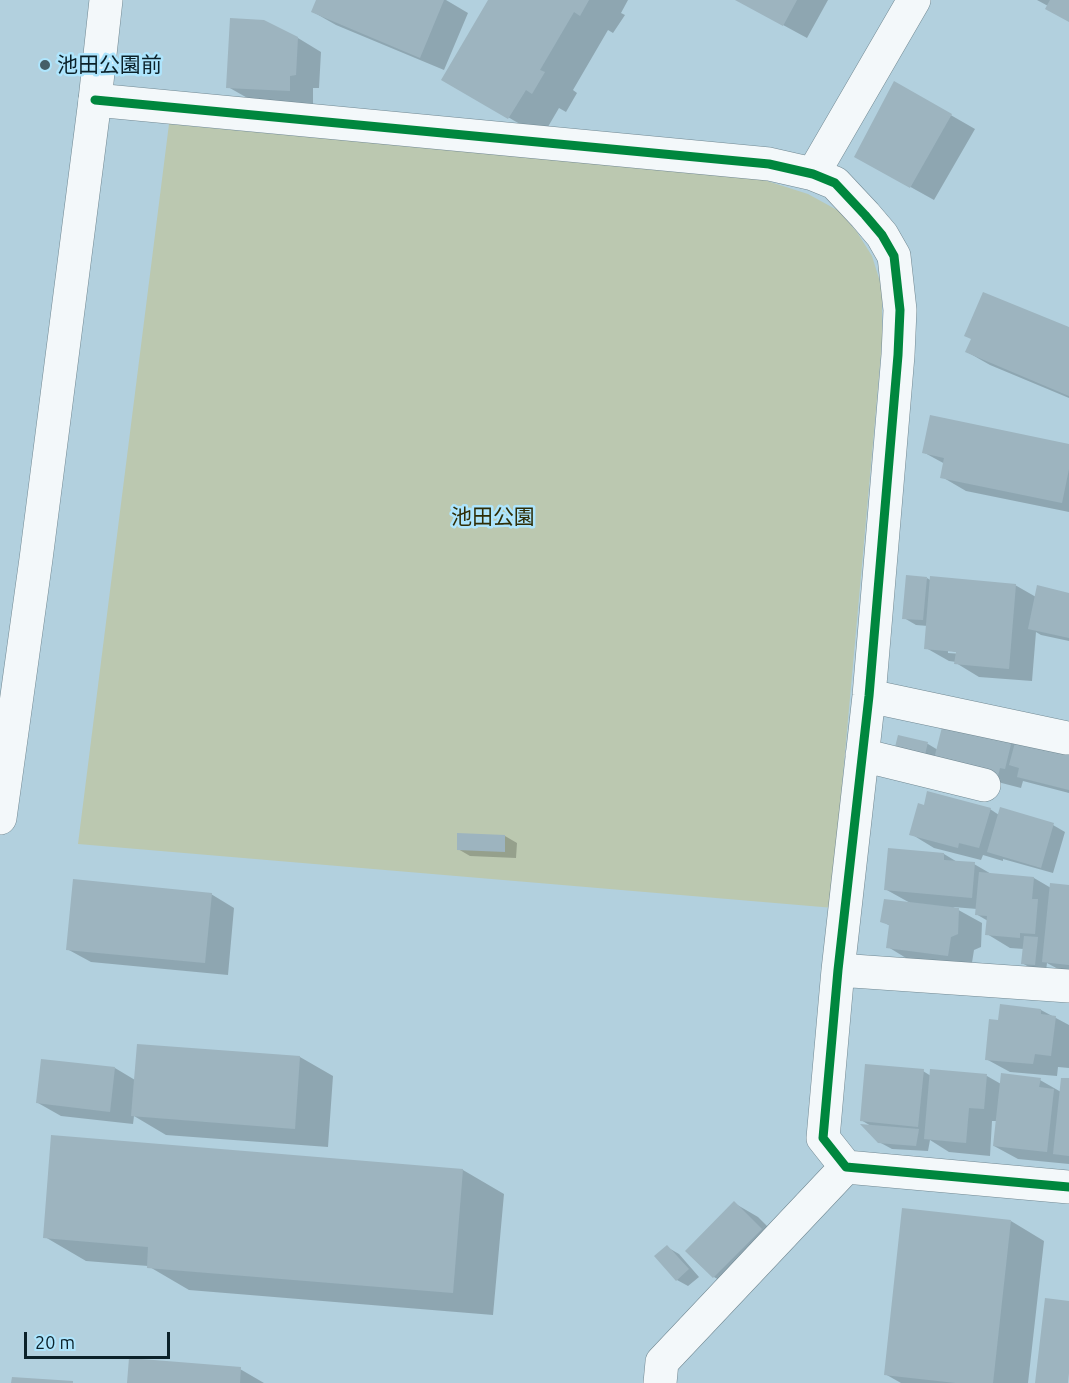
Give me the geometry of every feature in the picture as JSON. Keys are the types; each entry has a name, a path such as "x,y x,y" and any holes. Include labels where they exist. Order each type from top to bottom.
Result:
{"street":[{"path":"0,818 36,559 106,0"},
{"path":"813,174 914,0"},
{"path":"95,100 769,164 813,174 835,183 865,215 882,235 894,256 900,310 898,355 869,696 838,970 823,1138 846,1167 1069,1187"},
{"path":"869,696 1067,738"},
{"path":"862,755 984,785"},
{"path":"838,970 1069,986"},
{"path":"660,1383 663,1362 846,1167"}],"green space":[{"name":"池田公園","path":"169,124 761,179 808,194 839,211 857,232 872,256 882,288 882,343 842,786 834,908 78,844"}],"building":[{"path":"316,0 444,0 420,58 311,12"},
{"path":"488,0 589,0 580,16 574,12 540,70 545,72 532,94 526,90 508,119 441,80"},
{"path":"735,0 797,0 783,26"},
{"path":"1050,0 1069,0 1069,22 1045,9"},
{"path":"230,18 264,20 298,37 296,75 290,76 290,91 226,88"},
{"path":"894,81 952,114 910,188 854,157"},
{"path":"983,292 1069,327 1069,396 965,352 971,339 964,336"},
{"path":"930,415 1069,444 1069,469 1062,503 940,478 944,458 922,453"},
{"path":"906,575 927,577 923,620 902,619"},
{"path":"930,576 1016,584 1009,669 954,664 956,652 924,649"},
{"path":"1037,585 1069,593 1069,638 1028,629"},
{"path":"944,719 1013,736 1005,769 1000,768 998,776 934,759"},
{"path":"898,735 928,742 924,759 894,751"},
{"path":"1017,735 1069,749 1069,790 1017,777 1019,768 1009,765"},
{"path":"927,791 991,808 979,848 959,843 958,848 909,835 918,803 924,805"},
{"path":"1000,807 1054,823 1041,868 987,852"},
{"path":"457,833 505,835 505,852 457,850"},
{"path":"888,848 944,853 944,860 975,862 972,898 884,890"},
{"path":"979,872 1034,877 1032,899 1038,899 1035,934 1020,933 1020,938 985,935 987,916 975,915"},
{"path":"73,879 212,893 205,963 66,950"},
{"path":"1050,883 1069,885 1069,965 1042,962"},
{"path":"884,899 959,908 958,934 951,937 948,956 886,948 889,925 880,922"},
{"path":"1024,936 1038,937 1035,965 1021,964"},
{"path":"1000,1004 1041,1009 1041,1014 1056,1016 1051,1056 1035,1054 1033,1064 985,1060 989,1019 998,1020"},
{"path":"137,1044 300,1056 295,1129 131,1116"},
{"path":"41,1059 115,1067 110,1112 36,1103"},
{"path":"865,1064 924,1069 918,1127 860,1121"},
{"path":"930,1069 987,1074 984,1109 969,1108 966,1143 924,1139"},
{"path":"1001,1073 1041,1078 1039,1087 1054,1089 1047,1152 993,1146"},
{"path":"1061,1078 1069,1078 1069,1156 1053,1154"},
{"path":"860,1124 919,1129 916,1146 878,1143"},
{"path":"51,1135 463,1169 453,1293 147,1268 148,1247 43,1238"},
{"path":"734,1201 762,1229 713,1278 685,1251"},
{"path":"902,1208 1011,1220 993,1383 956,1383 884,1375"},
{"path":"667,1245 689,1269 676,1281 654,1256"},
{"path":"1045,1298 1069,1301 1068,1383 1035,1383"},
{"path":"129,1358 241,1367 240,1383 127,1383"},
{"path":"12,1377 73,1381 73,1383 11,1383"}],"cycle path":[{"path":"95,100 769,164 813,174 835,183 865,215 882,235 894,256 900,310 898,355 869,696 838,970 823,1138 846,1167 1069,1187"}],"place":[{"name":"池田公園前","path":"45,65"}]}
